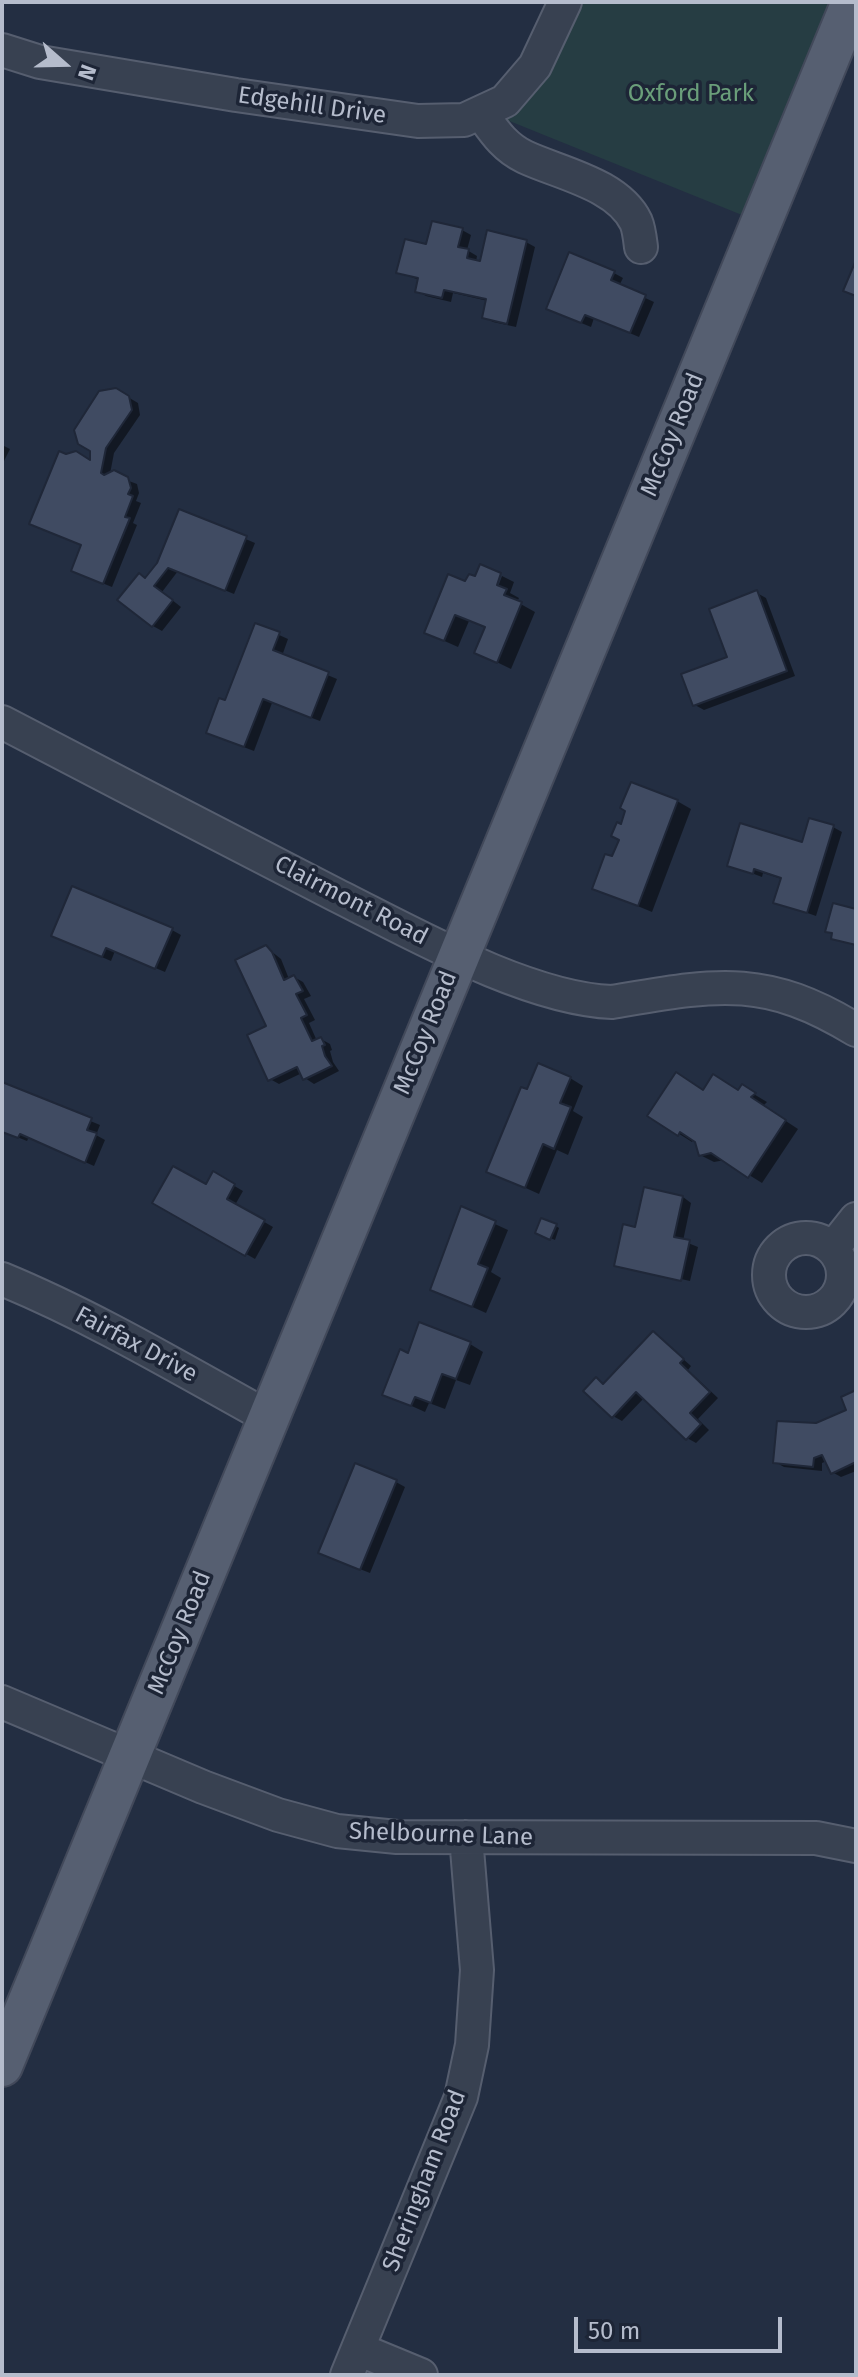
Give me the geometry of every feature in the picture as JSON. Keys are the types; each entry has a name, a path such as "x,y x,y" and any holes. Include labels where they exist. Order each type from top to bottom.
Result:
{"main road":[{"name":"McCoy Road","path":"2,2066 852,2"}],"street":[{"name":"Edgehill Drive","path":"2,50 40,62 236,95 418,121 464,120 505,101 535,66 565,2"},
{"path":"481,113 500,140 523,156 589,182 619,202 636,222 641,247"},
{"name":"Clairmont Road","path":"2,722 218,835 510,977 574,998 612,1002 725,986 754,989 773,992 825,1011 856,1030"},
{"path":"833,1248 856,1219"},
{"name":"Fairfax Drive","path":"2,1279 141,1347 268,1417"},
{"name":"Shelbourne Lane","path":"2,1702 203,1787 307,1825 337,1831 397,1837 816,1838 856,1846"},
{"name":"Sheringham Road","path":"353,2362 445,2139 467,2071 472,2045 477,1970 466,1837"},
{"path":"353,2362 421,2375"}],"green space":[{"name":"Oxford Park","path":"576,2 831,2 742,215 502,118"}],"building":[{"path":"432,221 463,228 458,247 469,249 467,258 480,261 487,230 527,240 507,324 482,318 486,299 444,290 442,298 415,292 418,278 396,273 405,239 426,244"},
{"path":"569,252 615,271 611,280 646,295 630,333 585,315 581,323 546,309"},
{"path":"856,260 856,296 843,291"},
{"path":"116,388 129,396 132,410 106,448 101,473 104,475 114,470 128,477 131,488 128,494 133,496 125,517 130,518 103,584 71,571 81,545 29,524 59,451 66,454 76,451 90,460 90,451 78,444 74,430 99,391"},
{"path":"179,509 247,536 225,591 168,568 154,586 173,600 152,627 117,600 139,573 145,578 157,563"},
{"path":"480,564 501,573 497,585 507,589 504,595 522,602 497,663 474,653 485,627 455,615 444,641 424,633 448,574 465,581 469,574 475,576"},
{"path":"757,590 787,671 693,706 681,674 727,657 709,609"},
{"path":"255,623 280,632 273,650 329,672 311,718 263,699 244,747 206,733 219,698 225,700"},
{"path":"631,782 678,800 638,906 592,889 605,854 612,856 619,840 611,836 617,822 621,824 625,811 620,808"},
{"path":"809,818 834,825 807,913 773,903 781,878 754,869 753,874 727,866 740,823 802,842"},
{"path":"72,886 173,928 155,969 106,948 102,957 51,936"},
{"path":"833,903 856,909 856,945 831,939 832,933 825,932"},
{"path":"266,945 284,980 294,975 303,991 296,994 307,1015 301,1018 312,1041 321,1037 325,1056 332,1066 303,1080 297,1067 268,1081 247,1035 266,1026 235,960"},
{"path":"538,1063 571,1077 560,1103 571,1107 554,1149 543,1144 525,1188 486,1172 521,1087 527,1089"},
{"path":"676,1072 703,1090 713,1074 738,1090 742,1084 756,1093 751,1097 786,1120 748,1178 711,1153 699,1156 695,1142 680,1132 678,1136 647,1116"},
{"path":"2,1082 92,1118 87,1130 97,1133 85,1163 20,1134 18,1138 2,1132"},
{"path":"173,1166 206,1184 213,1171 235,1184 227,1199 265,1220 245,1256 152,1203"},
{"path":"644,1187 683,1196 674,1237 690,1240 681,1281 614,1266 623,1224 635,1227"},
{"path":"461,1206 496,1221 478,1264 488,1268 472,1307 430,1290"},
{"path":"541,1218 557,1224 550,1240 535,1233"},
{"path":"419,1322 471,1342 456,1379 442,1374 431,1403 415,1397 411,1406 382,1395 400,1349 408,1353"},
{"path":"653,1331 684,1359 680,1363 710,1392 690,1413 701,1424 686,1440 636,1392 612,1418 583,1391 596,1377 603,1384"},
{"path":"856,1390 856,1462 831,1474 822,1455 814,1458 813,1467 773,1463 777,1421 816,1423 846,1410 841,1397"},
{"path":"355,1463 397,1480 360,1570 318,1553"}]}
